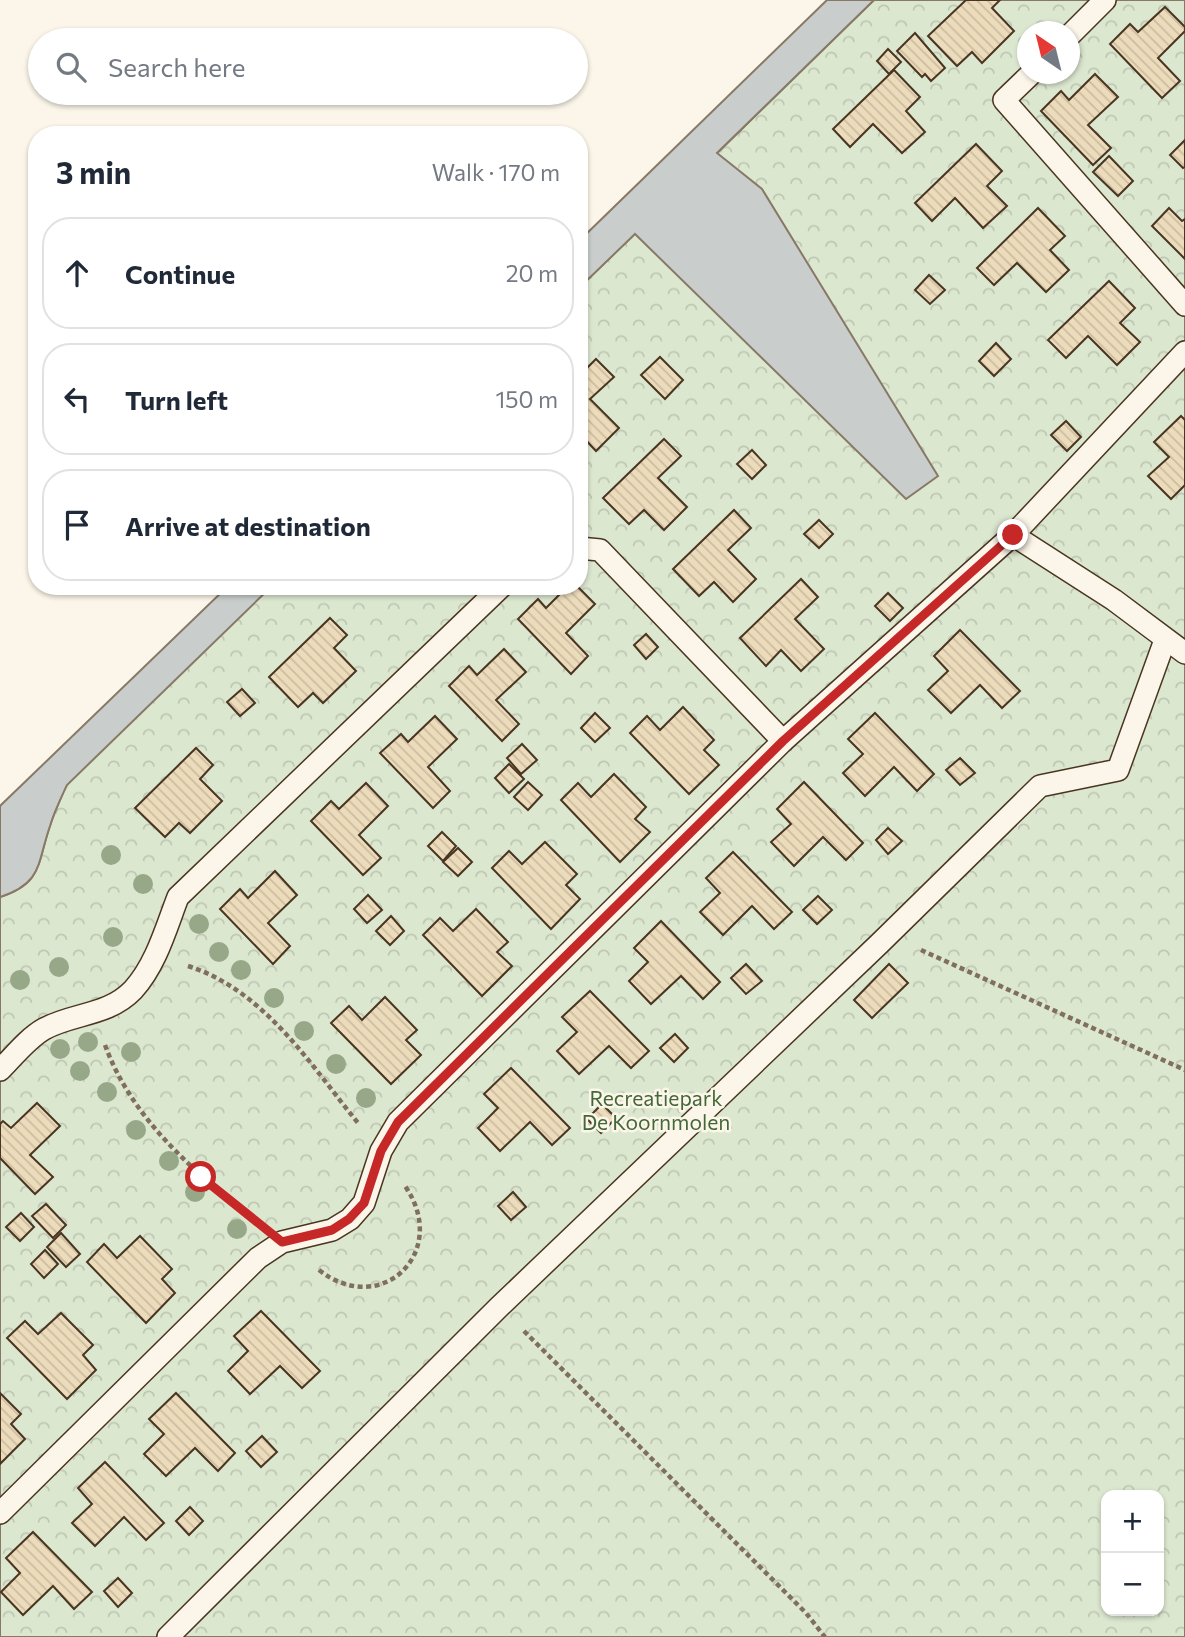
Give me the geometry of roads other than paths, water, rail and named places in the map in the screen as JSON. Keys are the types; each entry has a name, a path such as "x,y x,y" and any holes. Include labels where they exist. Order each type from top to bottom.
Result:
{"lane":[{"path":"1080,24 1105,0"},
{"path":"1021,84 1004,100 1185,305"},
{"path":"0,1513 258,1258 282,1242 332,1230 349,1219 364,1203 381,1151 398,1122 783,741 1013,535 1185,352"},
{"path":"1013,535 1114,600 1185,653"},
{"path":"588,549 600,550 783,741"},
{"path":"0,1070 45,1029 94,1014 116,1003 134,989 156,956 178,897 493,595"},
{"path":"168,1637 499,1307 1040,786 1118,770 1165,640"}],"park label":[{"name":"Recreatiepark De Koornmolen","path":"656,1109"}]}
